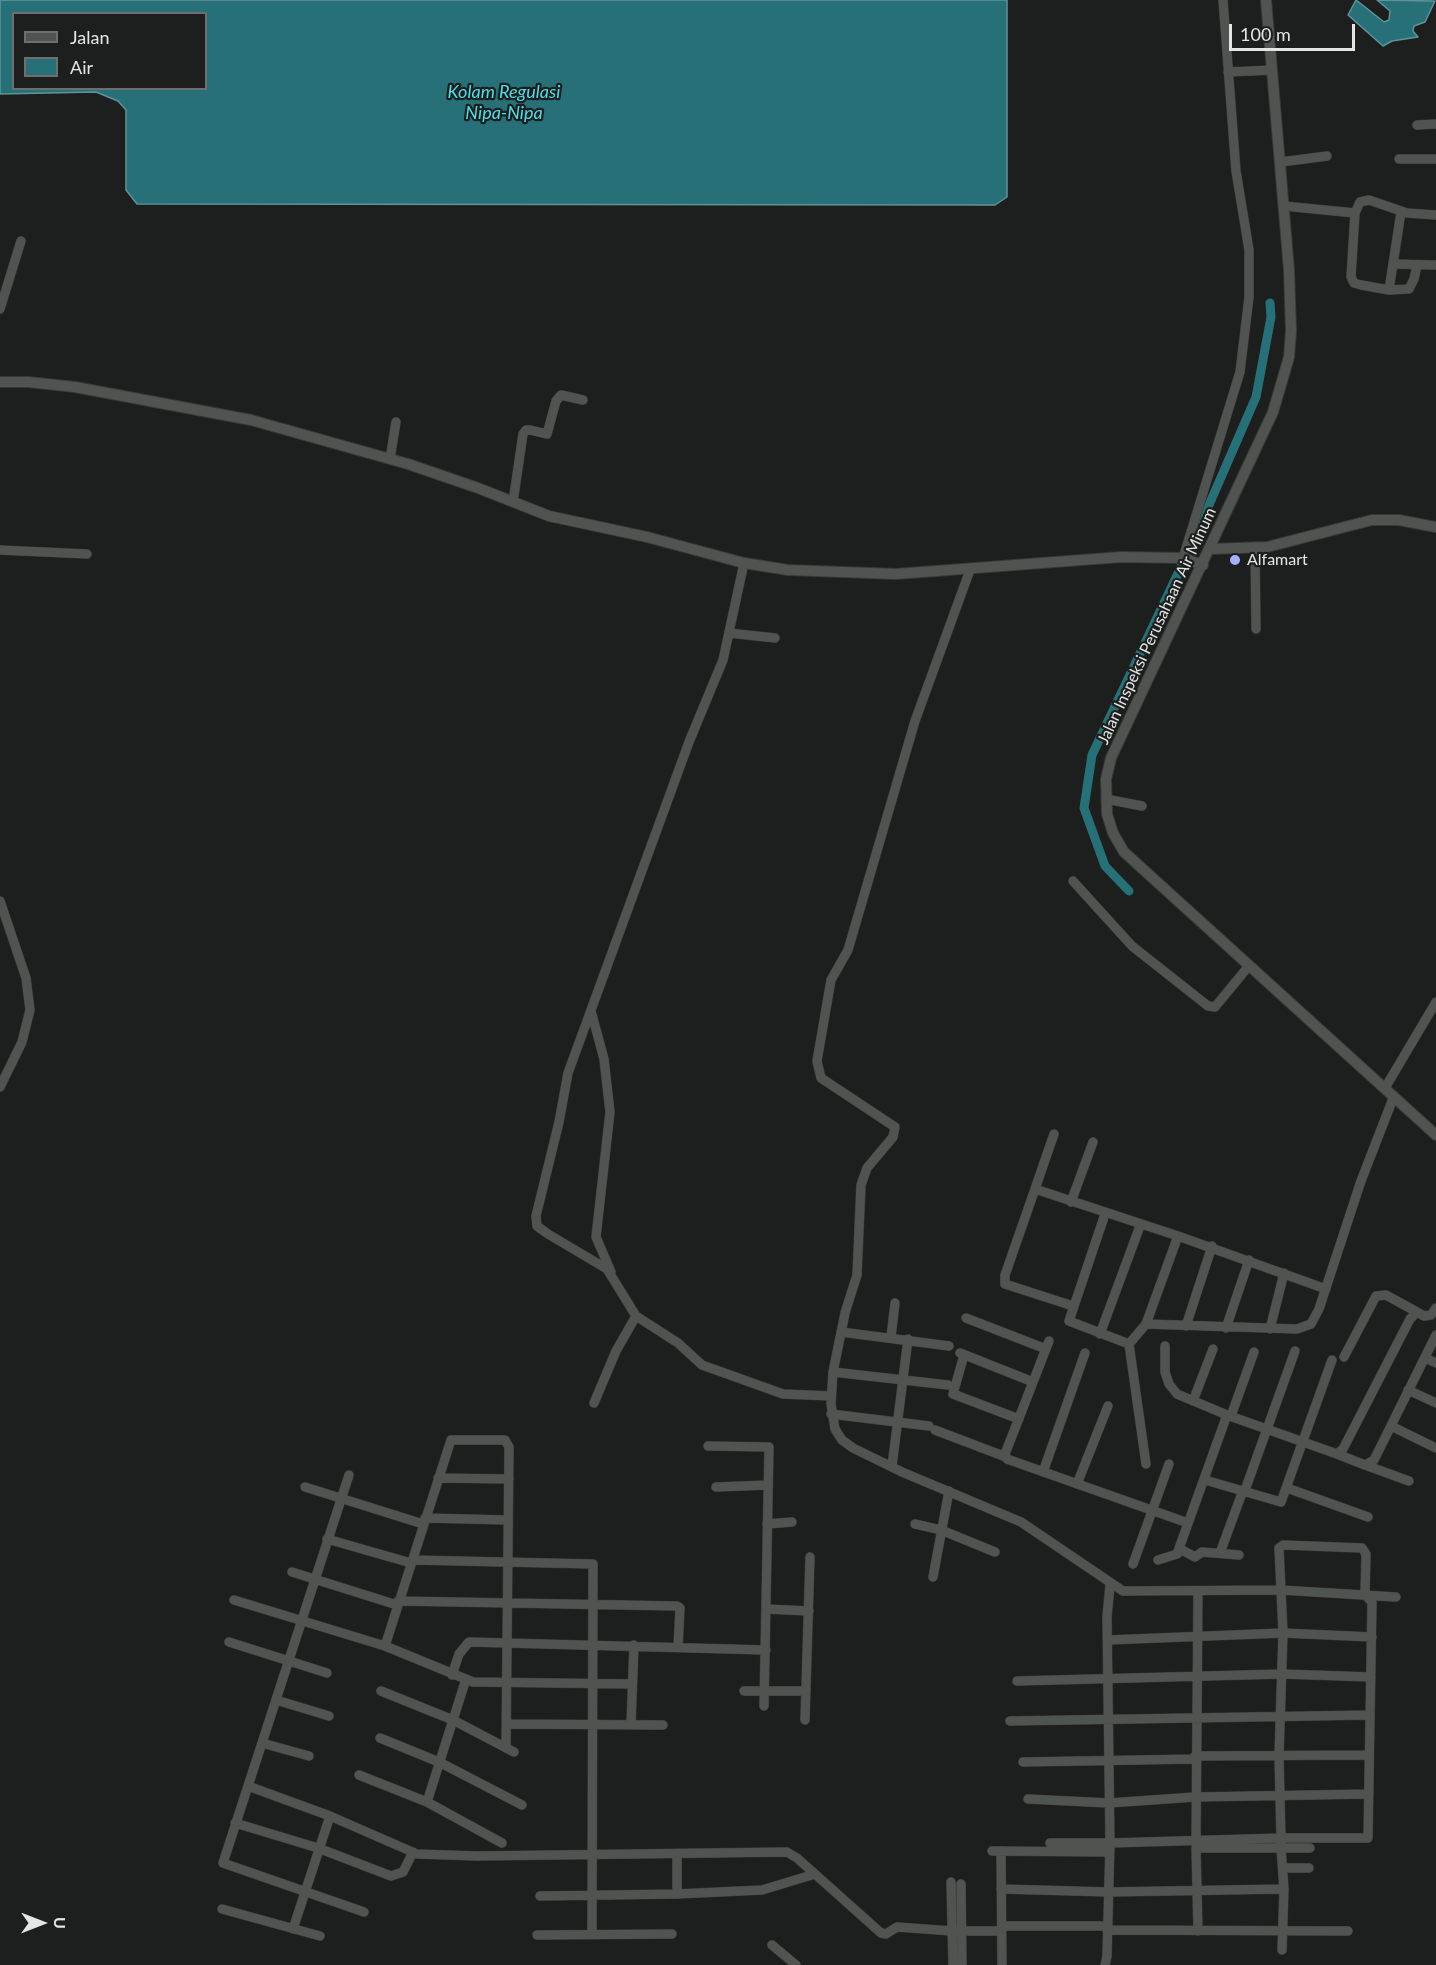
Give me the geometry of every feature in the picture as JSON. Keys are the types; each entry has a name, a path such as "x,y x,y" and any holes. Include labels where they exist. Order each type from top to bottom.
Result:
{"street":[{"path":"1183,558 1240,372 1249,297 1249,250 1236,171 1223,0"},
{"name":"Jalan Inspeksi Perusahaan Air Minum","path":"1266,0 1291,302 1289,357 1273,412 1111,758 1106,778 1106,799 1113,833 1124,852 1248,967 1436,1135"},
{"path":"1228,72 1272,70"},
{"path":"1417,124 1436,124"},
{"path":"1281,162 1327,156"},
{"path":"1399,159 1436,159"},
{"path":"1417,265 1409,289 1389,290 1353,281 1355,213 1360,202 1364,200 1401,212 1436,215"},
{"path":"1284,206 1355,213"},
{"path":"1389,290 1401,212"},
{"path":"0,309 21,241"},
{"path":"1393,264 1436,265"},
{"path":"0,382 28,382 75,387 243,418 390,459 549,516 647,537 744,563 824,572 896,574 1121,557 1183,558 1203,565"},
{"path":"513,502 523,434 530,430 547,434 559,397 566,395 583,400"},
{"path":"390,459 396,422"},
{"path":"1210,549 1255,549 1372,520 1399,520 1436,527"},
{"path":"1255,549 1256,629"},
{"path":"0,550 87,554"},
{"path":"612,1275 600,1264 537,1226 536,1216 560,1122 568,1072 688,742 723,660 744,563"},
{"path":"970,570 915,721 848,950 831,980 828,993 818,1073 831,1085 895,1127 893,1137 867,1168 861,1185 857,1275 841,1332 833,1372 831,1414 835,1430 842,1440 892,1466 1021,1522 1110,1585 1125,1592 1281,1590 1396,1597"},
{"path":"729,633 776,638"},
{"path":"1106,799 1142,806"},
{"path":"1073,881 1132,946 1208,1006 1215,1007 1248,967"},
{"path":"0,901 26,978 30,1010 22,1042 0,1087"},
{"path":"1385,1088 1436,1002"},
{"path":"591,1011 604,1059 610,1112 596,1237 612,1275 636,1316 678,1343 692,1359 710,1369 783,1394 831,1396"},
{"path":"1146,1324 1297,1329 1311,1324 1326,1289 1361,1181 1394,1096"},
{"path":"1054,1134 1005,1275 1005,1284 1073,1306"},
{"path":"1071,1202 1092,1142"},
{"path":"1035,1190 1140,1226 1212,1246 1326,1289"},
{"path":"1105,1214 1069,1317 1072,1324 1129,1344"},
{"path":"1100,1334 1140,1226"},
{"path":"1146,1464 1129,1344 1146,1324 1178,1236"},
{"path":"1186,1326 1212,1246"},
{"path":"1226,1328 1249,1260"},
{"path":"1270,1329 1284,1273"},
{"path":"1344,1357 1376,1296 1386,1295 1424,1316 1431,1315 1436,1308"},
{"path":"891,1337 895,1303"},
{"path":"1338,1454 1343,1449 1404,1329 1417,1312"},
{"path":"594,1403 616,1351 636,1316"},
{"path":"966,1318 1047,1345 1006,1457"},
{"path":"841,1332 949,1346"},
{"path":"1365,1465 1374,1460 1436,1335"},
{"path":"892,1466 908,1339"},
{"path":"1165,1346 1164,1360 1169,1384 1177,1394 1302,1443 1409,1481"},
{"path":"1193,1401 1213,1349"},
{"path":"1220,1553 1295,1351"},
{"path":"1177,1554 1254,1352"},
{"path":"1043,1472 1085,1353"},
{"path":"1019,1419 953,1394 962,1354 1033,1382"},
{"path":"1425,1358 1436,1363"},
{"path":"1205,1480 1243,1493 1281,1502 1332,1360"},
{"path":"833,1372 948,1385"},
{"path":"1408,1390 1436,1403"},
{"path":"1077,1484 1108,1406"},
{"path":"831,1414 932,1428 1043,1472 1188,1523"},
{"path":"1391,1426 1436,1448"},
{"path":"381,1691 453,1720 510,1750 507,1724 509,1447 505,1440 455,1438 449,1445 385,1646"},
{"path":"708,1446 769,1447 764,1706"},
{"path":"1132,1564 1169,1464"},
{"path":"349,1475 222,1863 364,1912"},
{"path":"438,1478 509,1479"},
{"path":"716,1487 768,1485"},
{"path":"305,1487 424,1521 508,1520"},
{"path":"1287,1488 1368,1518"},
{"path":"933,1576 949,1491"},
{"path":"767,1524 792,1522"},
{"path":"915,1524 941,1530 995,1552"},
{"path":"327,1539 411,1562 593,1564 591,1934"},
{"path":"1198,1931 1196,1848 1281,1843 1368,1838 1372,1602 1365,1595 1366,1554 1362,1548 1281,1546 1279,1581 1283,1633 1279,1795 1281,1843 1284,1889 1282,1950"},
{"path":"1158,1560 1182,1550 1195,1557 1202,1552 1239,1555"},
{"path":"805,1720 810,1557"},
{"path":"292,1572 398,1603 594,1603 679,1607 678,1647"},
{"path":"1104,1965 1107,1962 1109,1892 1108,1640 1110,1585"},
{"path":"1196,1841 1195,1719 1198,1592"},
{"path":"234,1600 385,1646 466,1679 508,1684 632,1684"},
{"path":"766,1609 809,1611"},
{"path":"1108,1640 1283,1633 1371,1637"},
{"path":"230,1642 327,1673"},
{"path":"452,1675 459,1654 469,1642 765,1650"},
{"path":"631,1725 634,1645"},
{"path":"1017,1681 1282,1674 1371,1677"},
{"path":"427,1802 466,1679"},
{"path":"744,1691 806,1691"},
{"path":"276,1700 329,1716"},
{"path":"1011,1721 1370,1714"},
{"path":"507,1724 663,1725"},
{"path":"380,1738 439,1762 522,1805"},
{"path":"262,1743 309,1756"},
{"path":"1023,1762 1369,1755"},
{"path":"359,1775 427,1802 502,1843"},
{"path":"248,1786 330,1816 413,1852 477,1856 787,1852 881,1933 886,1934 897,1927 957,1931 1107,1928 1198,1931 1348,1931"},
{"path":"1028,1799 1109,1803 1195,1797 1369,1794"},
{"path":"293,1929 330,1816"},
{"path":"235,1823 318,1848 395,1876 407,1868 413,1852"},
{"path":"1002,1965 1001,1889 996,1851 1109,1848 1196,1841 1281,1843 1310,1848"},
{"path":"1050,1843 1109,1848"},
{"path":"677,1854 677,1894"},
{"path":"1283,1869 1309,1868"},
{"path":"540,1896 762,1890 815,1874"},
{"path":"951,1882 962,1965"},
{"path":"953,1965 961,1884"},
{"path":"1001,1889 1109,1892 1284,1889"},
{"path":"222,1909 320,1936"},
{"path":"537,1935 672,1934"},
{"path":"772,1945 796,1965"}],"water":[{"name":"Kolam Regulasi Nipa-Nipa","path":"0,0 1007,0 1007,197 995,205 137,204 126,190 126,110 118,101 96,92 0,94"},
{"path":"1356,0 1384,22 1389,20 1390,11 1377,0 1435,1 1425,22 1414,26 1413,31 1418,37 1392,41 1383,46 1348,15"}],"waterway":[{"path":"1192,544 1256,397 1271,317 1270,303"},
{"path":"1129,891 1105,866 1084,808 1092,755 1182,565"}],"place":[{"name":"Alfamart","path":"1235,560"}]}
